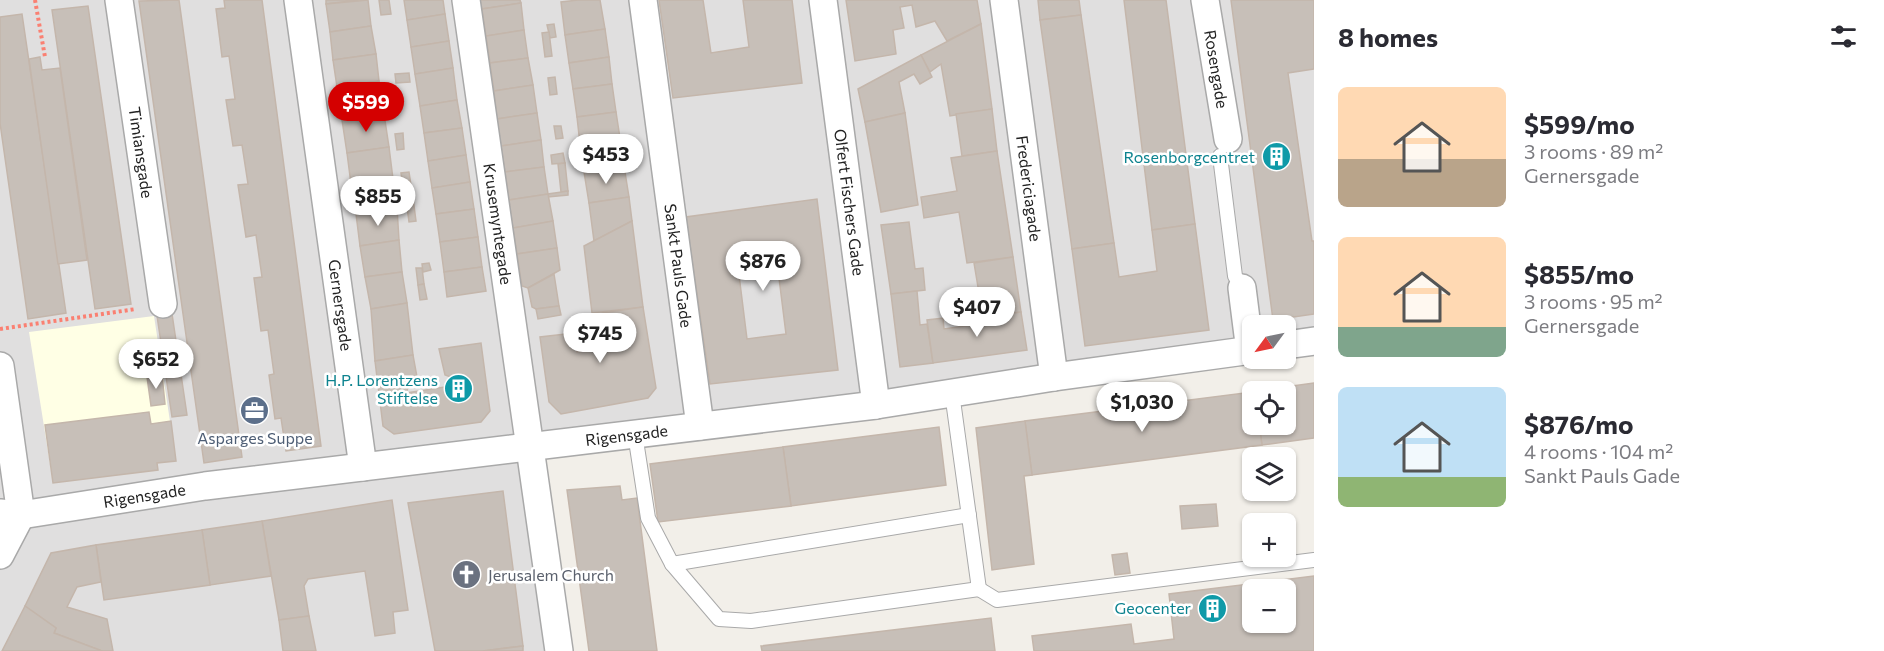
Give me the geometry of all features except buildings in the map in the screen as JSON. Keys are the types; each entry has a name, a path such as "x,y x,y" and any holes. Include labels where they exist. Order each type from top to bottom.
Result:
{"street":[{"name":"Timiansgade","path":"119,0 163,304"},
{"name":"Gernersgade","path":"298,0 363,467"},
{"name":"Krusemyntegade","path":"466,0 559,651"},
{"name":"Sankt Pauls Gade","path":"643,0 700,426"},
{"name":"Olfert Fischers Gade","path":"823,0 876,405"},
{"name":"Fredericiagade","path":"1004,0 1054,377"},
{"name":"Rosengade","path":"1205,0 1224,148"},
{"path":"1242,288 1246,315"},
{"path":"1296,344 1314,341"},
{"name":"Rigensgade","path":"11,514 198,487 876,405 1054,377 1242,352"},
{"path":"0,366 11,514 0,555"}],"lane":[{"path":"1224,148 1235,276 1242,288"},
{"path":"952,393 978,589"},
{"path":"635,434 648,518 672,564 719,619 751,621 978,589 997,600 1314,560"},
{"path":"672,564 969,515"}],"path":[{"path":"34,0 45,57"},
{"path":"0,329 163,304"}],"shaded area":[{"path":"0,0 1314,0 1314,341 1296,344 1296,315 1242,315 1242,351 530,448 559,651 0,651"},
{"path":"154,316 176,461 157,463 158,470 53,483 29,332"}],"place":[{"name":"Rosenborgcentret","path":"1276,157"},
{"name":"H.P. Lorentzens Stiftelse","path":"459,389"},
{"name":"Asparges Suppe","path":"255,410"},
{"name":"Jerusalem Church","path":"467,575"},
{"name":"Geocenter","path":"1212,608"}]}
